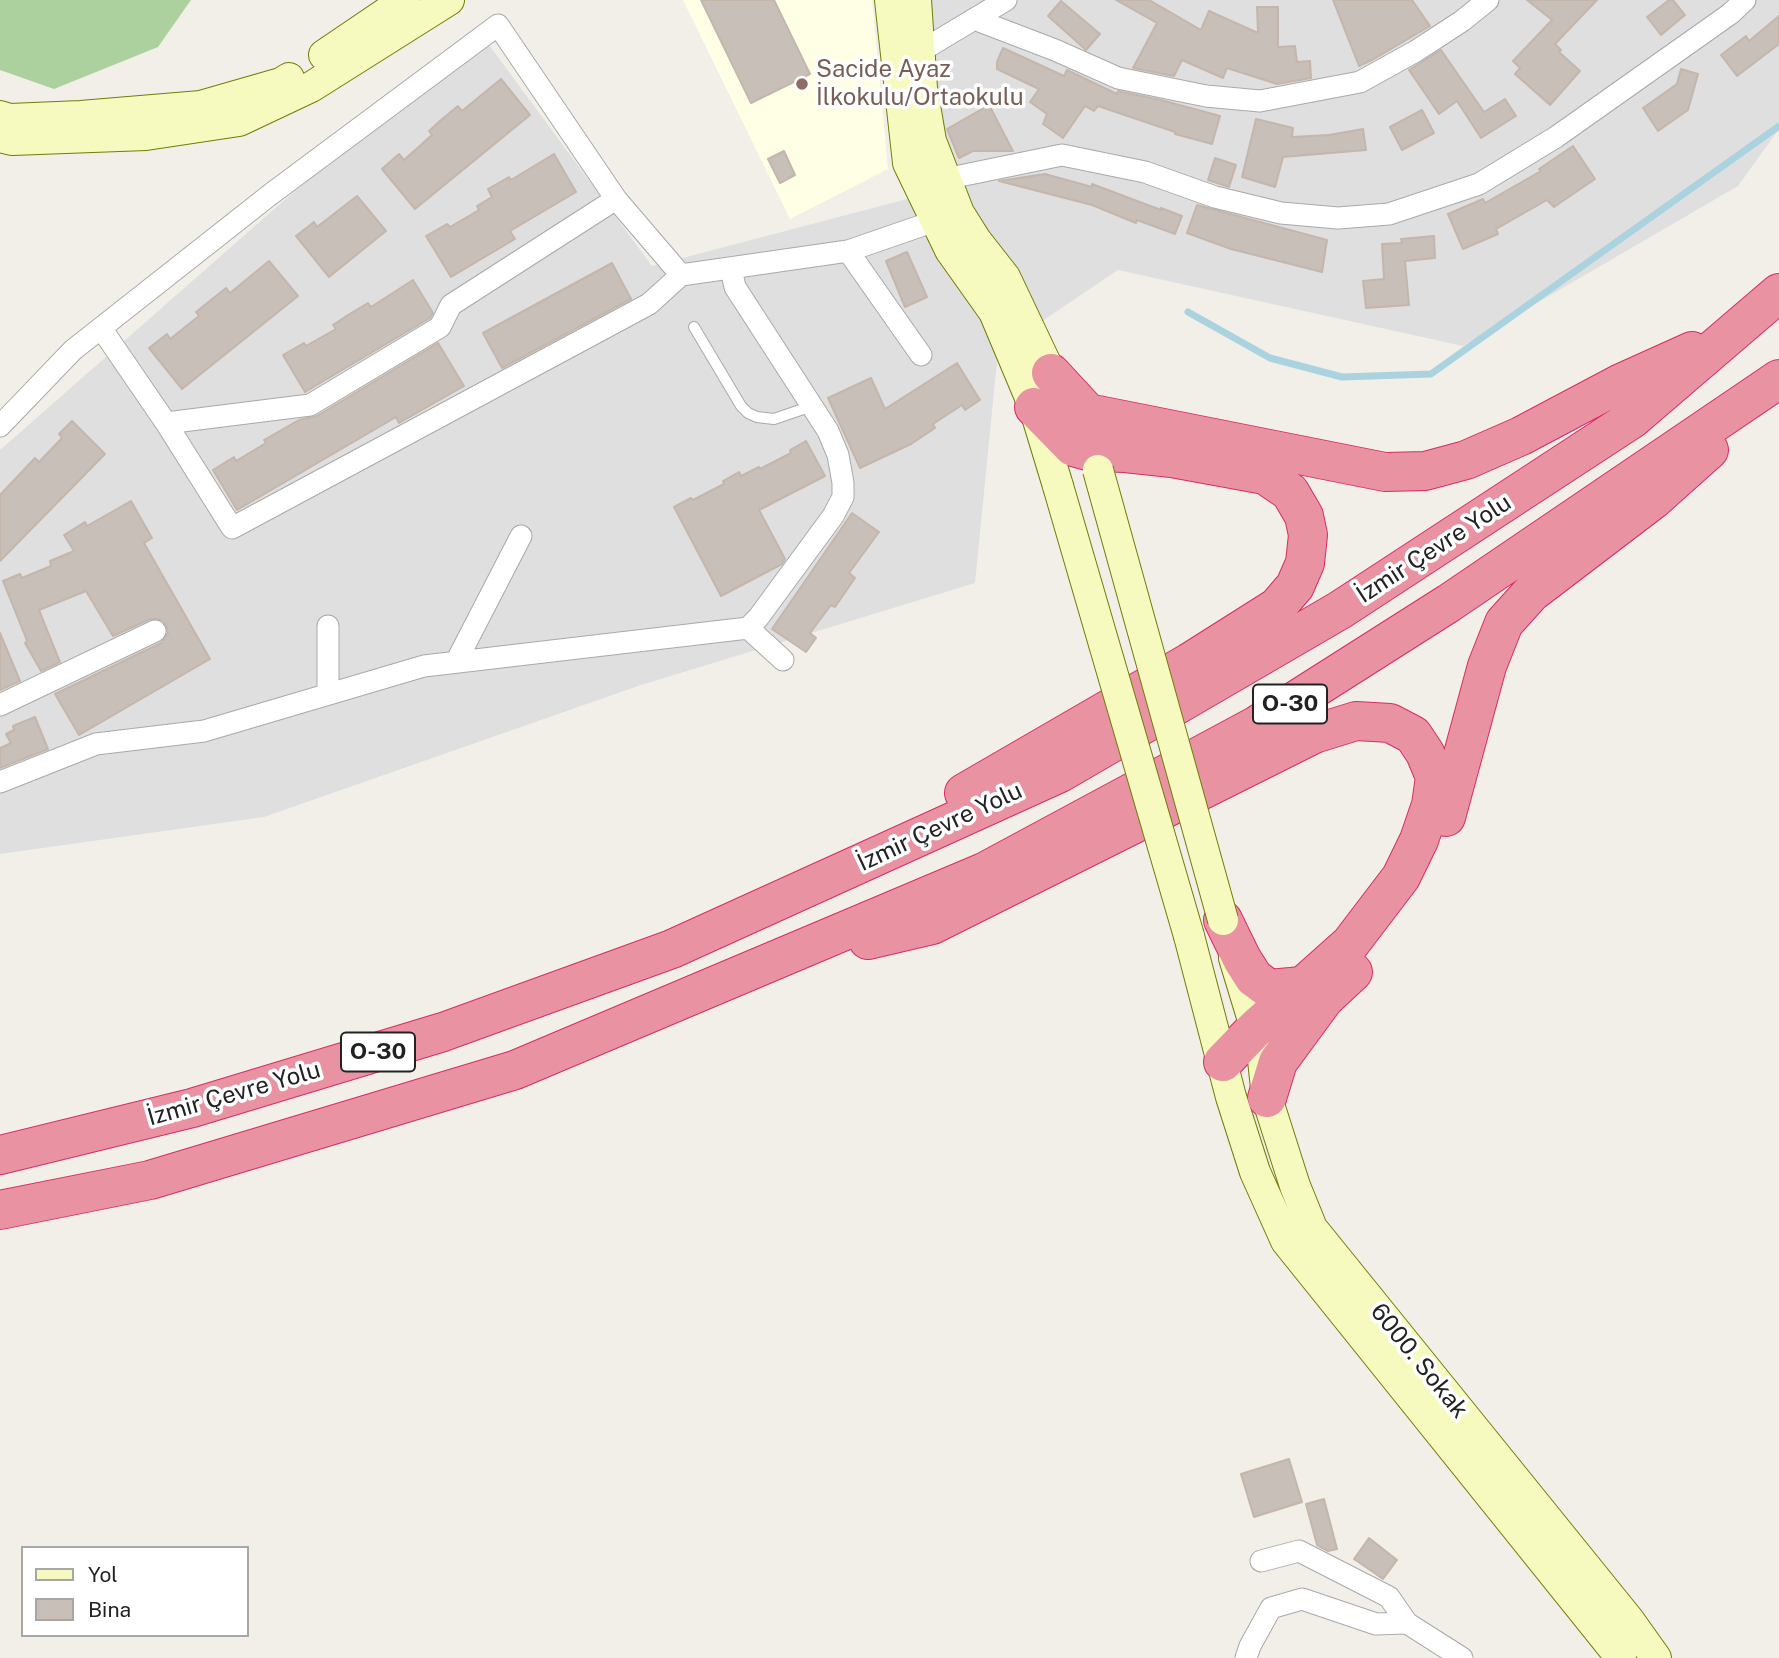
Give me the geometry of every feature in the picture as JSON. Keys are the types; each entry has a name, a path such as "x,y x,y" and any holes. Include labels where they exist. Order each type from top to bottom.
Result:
{"highway":[{"name":"İzmir Çevre Yolu","path":"0,1155 192,1108 443,1032 672,949 1059,773 1340,610 1632,419 1779,293"},
{"path":"1091,444 1385,472 1425,471 1466,460 1521,436 1620,383 1726,337"},
{"path":"1051,373 1088,413 1091,444 1058,486"},
{"name":"İzmir Çevre Yolu","path":"0,1210 150,1180 515,1070 984,872 1257,724 1450,603 1779,379"},
{"path":"1223,1062 1259,1039 1314,992 1370,957 1395,924 1416,890 1436,848 1454,793 1488,666 1504,623 1531,593 1653,500 1779,388"},
{"path":"746,916 1191,662 1277,607 1295,586 1305,563 1308,535 1304,516 1290,492 1282,486 1265,475 1172,458 1125,453 1091,444 1034,407"},
{"path":"764,965 932,925 1314,734 1356,721 1390,723 1413,735 1425,753 1435,777 1432,805 1401,877 1314,992 1278,1062 1268,1098"},
{"path":"1206,928 1242,958 1254,978 1269,989 1314,992"}],"street":[{"path":"0,116 10,119 81,116 201,106 215,102 281,83 405,0"},
{"path":"0,138 12,140 146,135 239,121 311,87 449,0"},
{"path":"890,0 908,163 950,250 994,312 1034,407 1206,928"},
{"path":"916,0 922,88 931,141 959,212 976,240 1005,277 1051,373"},
{"path":"920,51 1006,0"},
{"path":"974,19 1118,78 1206,96 1260,101 1360,82 1416,51 1462,21 1488,0"},
{"path":"945,178 1062,155 1145,172 1215,197 1281,214 1338,218 1389,214 1479,184 1556,137 1730,14 1745,0"},
{"path":"0,426 73,350 271,194 498,25 616,199 681,275"},
{"path":"166,423 310,405 440,327 451,305 616,199"},
{"path":"101,328 166,423 232,528 649,304 681,275 848,251 935,221"},
{"path":"848,251 921,355"},
{"path":"0,782 96,744 204,731 424,666 748,628 818,536 843,497 842,471 828,431 735,287 731,269"},
{"path":"1091,444 1206,928"},
{"path":"456,662 521,536"},
{"path":"328,626 328,694"},
{"path":"748,628 783,660"},
{"path":"0,705 155,631"},
{"name":"6000. Sokak","path":"1206,928 1259,1039 1268,1098 1295,1186 1312,1228 1629,1620 1656,1658"},
{"name":"6000. Sokak","path":"1206,928 1223,1062 1231,1097 1255,1172 1286,1241 1621,1658"},
{"path":"1261,1561 1300,1552 1389,1597 1407,1623 1462,1658"},
{"path":"1246,1658 1270,1608 1302,1599 1376,1624 1407,1623"}],"lane":[{"path":"694,327 741,406 748,412 757,417 774,419 812,406"}],"shaded area":[{"name":"Sacide Ayaz İlkokulu/Ortaokulu","path":"683,0 872,0 888,169 790,219"},
{"path":"892,0 1779,0 1779,129 1738,186 1463,346 1118,270 998,351 975,583 638,686 264,817 0,854 0,450 478,30 652,266 911,198"}],"green space":[{"path":"0,0 191,0 158,47 54,89 0,70"}],"building":[{"path":"701,0 774,0 810,74 751,103"},
{"path":"1116,0 1149,0 1201,30 1209,11 1258,33 1257,7 1278,7 1278,47 1295,46 1297,62 1310,61 1311,78 1277,84 1227,68 1223,78 1182,60 1174,76 1133,68 1157,23"},
{"path":"1333,0 1412,0 1430,26 1359,66"},
{"path":"1527,0 1597,0 1555,44 1561,50 1559,52 1580,71 1550,105 1515,74 1520,68 1513,61 1552,20"},
{"path":"1669,0 1673,0 1685,15 1661,35 1647,17"},
{"path":"1061,1 1100,34 1086,50 1048,16"},
{"path":"1779,16 1779,44 1737,76 1721,55 1746,36 1749,41"},
{"path":"1003,48 1064,76 1067,70 1117,94 1118,91 1161,100 1220,116 1212,144 1175,134 1098,106 1094,111 1085,106 1063,138 1043,124 1047,114 1030,102 1039,89 997,69"},
{"path":"1441,50 1484,112 1505,99 1516,116 1481,138 1457,101 1439,114 1409,70"},
{"path":"1681,69 1698,74 1688,110 1658,131 1643,108 1677,84"},
{"path":"501,79 530,115 415,209 382,169 399,154 404,160 432,135 429,131 441,120 458,106 462,111"},
{"path":"989,105 1013,151 973,151 959,158 947,129"},
{"path":"1422,110 1434,133 1402,150 1390,127"},
{"path":"1256,119 1293,128 1292,137 1329,135 1363,129 1366,150 1283,157 1275,187 1242,177"},
{"path":"1573,146 1595,179 1554,207 1547,200 1496,229 1498,234 1463,249 1448,214 1483,199 1485,203 1541,171 1539,169"},
{"path":"784,151 795,175 780,183 768,159"},
{"path":"554,154 576,192 510,231 515,239 451,277 426,236 447,224 450,227 479,210 477,206 492,197 488,189 509,177 511,180"},
{"path":"1215,158 1236,165 1229,187 1208,180"},
{"path":"1045,174 1092,187 1092,184 1182,216 1175,234 1137,220 1136,223 1092,205 999,181"},
{"path":"357,196 386,231 329,277 296,236 314,222 317,227"},
{"path":"1197,205 1327,240 1322,272 1231,249 1187,233"},
{"path":"1434,236 1435,258 1405,261 1409,305 1366,308 1363,281 1384,279 1382,244"},
{"path":"907,252 927,297 905,307 886,261"},
{"path":"269,261 298,296 182,389 149,348 167,334 170,339 199,316 196,312 226,288 230,293"},
{"path":"612,263 631,299 502,368 483,333"},
{"path":"413,280 433,313 430,318 305,392 283,355 336,329 333,325 348,315 368,303 371,307"},
{"path":"438,343 464,386 399,423 396,417 237,510 213,470 234,457 236,461 266,443 264,440 299,420 317,416"},
{"path":"957,363 980,400 965,410 962,405 933,424 935,428 911,444 860,468 828,398 871,378 885,409"},
{"path":"72,421 105,454 0,561 0,495 35,458 39,462 62,438 59,434"},
{"path":"806,441 825,476 759,510 785,559 782,564 721,596 674,507 724,484 723,481 739,472 741,476 759,467 760,469 791,453 790,450"},
{"path":"131,501 152,538 144,543 210,659 79,735 55,694 161,643 168,633 166,625 162,620 150,619 113,636 86,591 39,610 60,662 41,671 25,643 26,638 3,581 20,574 22,578 51,566 50,561 74,551 64,535 85,522 87,526"},
{"path":"852,513 879,532 849,573 855,578 835,607 831,605 810,633 816,638 806,652 772,629"},
{"path":"0,633 20,681 0,690"},
{"path":"35,717 48,749 0,768 0,748 11,743 6,734 14,730 13,726"},
{"path":"1289,1459 1302,1502 1254,1517 1241,1474"},
{"path":"1324,1499 1337,1549 1328,1551 1317,1545 1306,1504"},
{"path":"1369,1538 1397,1560 1383,1579 1354,1559"}],"waterway":[{"path":"1188,312 1270,358 1342,377 1431,374 1779,126"}],"place":[{"name":"Sacide Ayaz İlkokulu/Ortaokulu","path":"802,84"}]}
